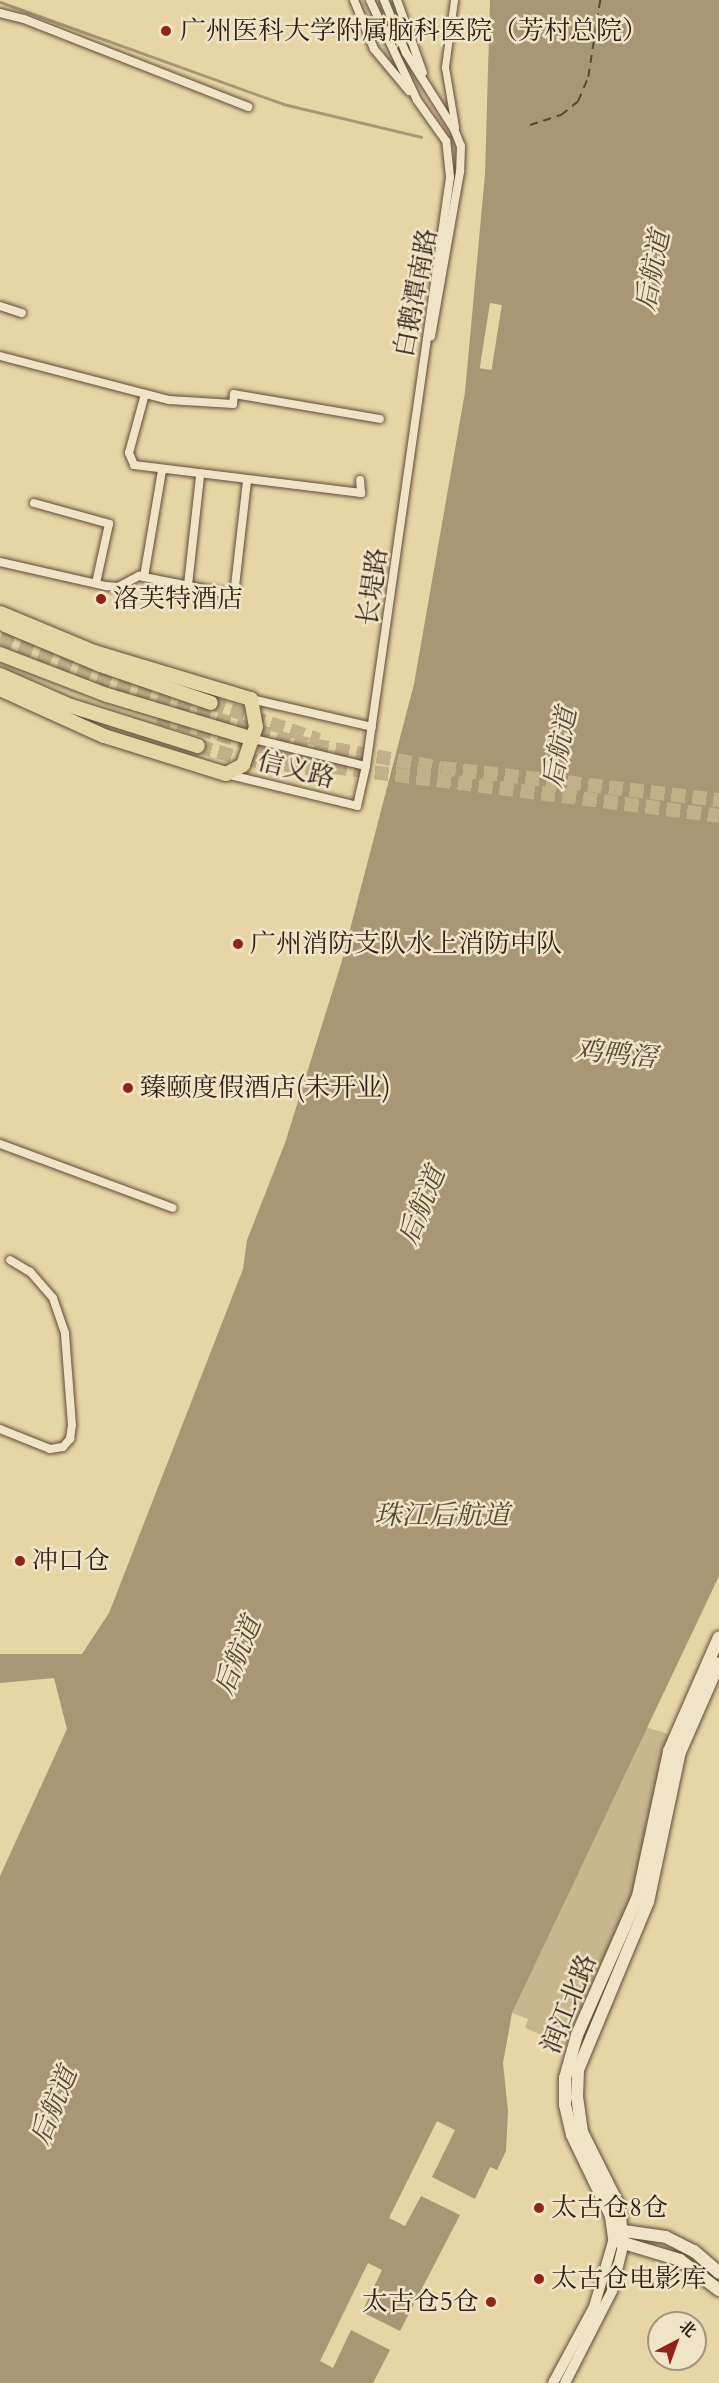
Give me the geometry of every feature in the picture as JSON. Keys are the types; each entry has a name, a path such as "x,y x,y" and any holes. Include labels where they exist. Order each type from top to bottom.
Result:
{"main road":[{"path":"0,613 94,652 251,699 257,715 254,739 243,765 226,774 104,736 0,689"},
{"path":"0,622 100,665 211,703"},
{"path":"0,654 107,695 254,739"},
{"path":"0,675 71,706 198,746"},
{"name":"润江北路","path":"620,2238 572,2135 565,2105 565,2078 577,2035 638,1896 676,1730 719,1637"},
{"name":"润江北路","path":"620,2238 619,2206 582,2132 576,2098 578,2070 648,1902 680,1752 719,1664"},
{"path":"620,2238 648,2233 680,2243 719,2273"},
{"path":"620,2238 665,2253 719,2290"}],"street":[{"path":"354,0 374,49 417,100"},
{"name":"白鹅潭南路","path":"369,0 417,100 446,141 450,162 421,374"},
{"name":"白鹅潭南路","path":"384,0 406,53 456,133 461,146 460,172 435,319 421,374"},
{"path":"397,0 430,91"},
{"path":"454,0 445,67 456,133"},
{"path":"0,14 24,19 248,107"},
{"path":"0,306 22,314"},
{"path":"0,356 145,394 233,404 234,394 380,419"},
{"name":"长堤路","path":"357,806 372,727 421,374"},
{"path":"145,394 129,460 134,465 200,476 361,493 360,480"},
{"path":"144,577 162,471"},
{"path":"188,585 200,476"},
{"path":"0,562 96,583 118,586 144,577 234,595 247,481"},
{"path":"34,503 110,524 96,583"},
{"path":"251,699 372,727"},
{"path":"254,739 366,766"},
{"name":"信义路","path":"226,774 357,806"},
{"path":"0,1144 173,1208"},
{"path":"0,1429 50,1449 63,1448 70,1439 72,1425 65,1333 53,1298 30,1272 10,1260"},
{"name":"润江北路","path":"553,2383 594,2307 620,2238"},
{"name":"润江北路","path":"565,2383 610,2298 620,2238"}],"shaded area":[{"path":"646,1727 668,1734 634,1890 565,2045 525,2028 528,2019 512,2013"}],"water":[{"name":"珠江后航道","path":"490,0 719,0 719,1576 512,2013 503,2063 508,2111 506,2151 497,2170 490,2167 475,2199 432,2177 455,2130 437,2121 389,2218 405,2226 421,2196 460,2215 400,2331 362,2312 382,2270 368,2263 320,2361 333,2368 351,2330 390,2350 373,2383 0,2383 0,1876 67,1729 54,1678 0,1683 0,1654 82,1654 109,1613 243,1269 247,1240 285,1143 341,964 414,684 465,392 485,174"}],"pier":[{"path":"490,303 502,305 492,370 480,368"}],"waterway":[{"path":"0,2 283,104 421,137"}],"ferry route":[{"path":"530,125 561,115 578,101 588,77 600,0"}],"tunnel":[{"path":"0,638 176,707 294,742 442,768 719,800"},
{"path":"211,703 319,740"},
{"path":"158,717 333,767 719,816"},
{"path":"198,746 243,759 316,769"}],"place":[{"name":"广州医科大学附属脑科医院（芳村总院）","path":"166,31"},
{"name":"洛芙特酒店","path":"101,599"},
{"name":"广州消防支队水上消防中队","path":"238,944"},
{"name":"臻颐度假酒店(未开业)","path":"128,1088"},
{"name":"冲口仓","path":"20,1561"},
{"name":"太古仓8仓","path":"539,2208"},
{"name":"太古仓电影库","path":"539,2279"},
{"name":"太古仓5仓","path":"491,2302"}],"water label":[{"name":"后航道","path":"653,271"},
{"name":"后航道","path":"560,748"},
{"name":"鸡鸭滘","path":"616,1054"},
{"name":"后航道","path":"422,1206"},
{"name":"后航道","path":"238,1656"},
{"name":"后航道","path":"54,2106"}]}
